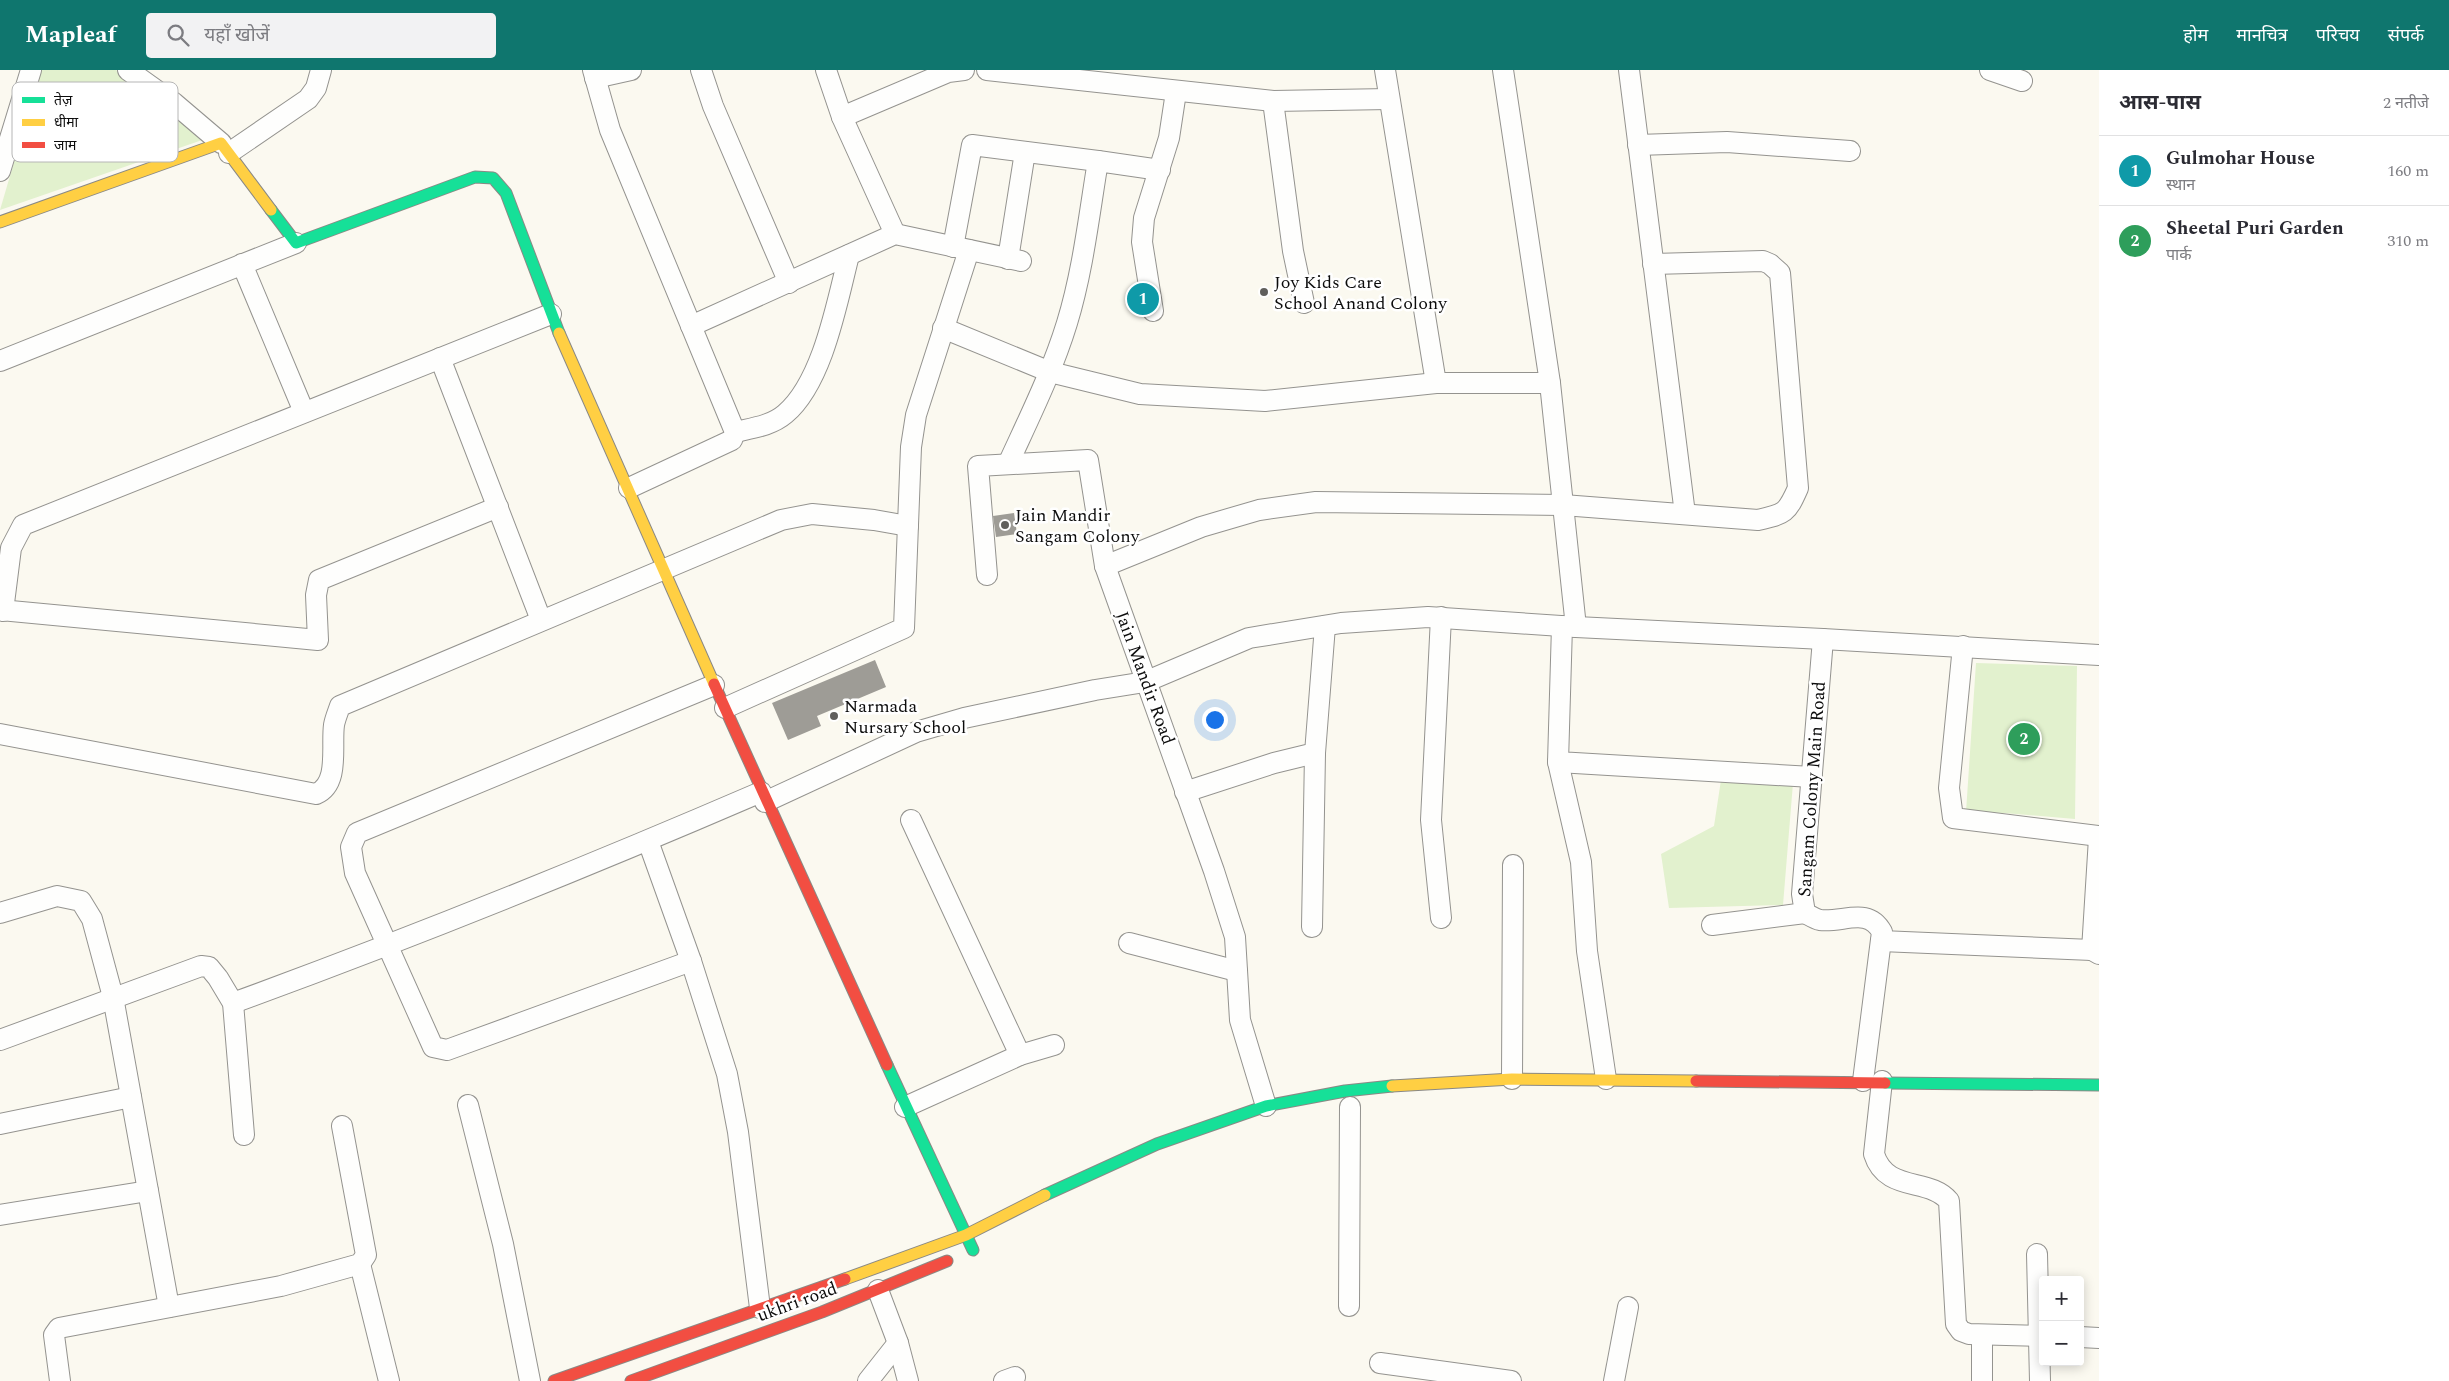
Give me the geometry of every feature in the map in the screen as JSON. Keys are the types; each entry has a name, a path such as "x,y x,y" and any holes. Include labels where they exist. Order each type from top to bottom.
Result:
{"street":[{"path":"27,82 31,70"},
{"path":"128,70 145,82"},
{"path":"0,222 225,148 308,100 316,88 320,70"},
{"path":"629,488 732,440 735,432 610,130 594,74 631,70"},
{"path":"701,70 713,106 788,282"},
{"path":"826,70 842,117 895,234"},
{"path":"842,117 948,72 964,70"},
{"path":"987,70 1176,92 1274,101 1388,99"},
{"path":"1385,70 1388,99 1436,383"},
{"path":"1503,70 1550,383 1563,505 1569,627 1558,762 1581,862 1586,951 1606,1079"},
{"path":"1629,70 1685,514"},
{"path":"1990,70 2022,81"},
{"path":"1153,311 1142,242 1144,218 1169,138 1176,92"},
{"path":"1274,101 1294,251 1304,303"},
{"path":"178,107 225,148 296,243"},
{"path":"0,172 12,133"},
{"path":"1638,145 1727,142 1850,151"},
{"path":"724,708 904,628 911,447 916,415 943,328 961,249 972,145 1160,170"},
{"path":"691,326 895,234 1014,260 1025,152"},
{"path":"1008,464 1050,372 1075,294 1098,161"},
{"path":"0,361 242,264 475,176 493,178 506,193 551,314 763,797 905,1107 966,1235"},
{"path":"735,432 764,426 784,415 801,397 812,379 837,303 849,255"},
{"path":"1105,566 1201,528 1259,510 1306,504 1563,505 1758,520 1771,517 1790,508 1798,488 1780,273 1770,264 1763,261 1653,264"},
{"path":"242,264 304,412"},
{"path":"498,507 319,580 316,595 318,640 2,611 11,548 23,525 551,314"},
{"path":"943,328 1050,372 1140,394 1265,401 1436,383 1550,383"},
{"path":"440,358 541,620"},
{"name":"Jain Mandir Road","path":"987,575 978,466 1088,460 1105,566 1214,871 1235,937 1240,1020 1266,1106"},
{"path":"0,734 316,794 327,785 331,776 334,724 340,706 781,520 812,514 874,520 908,526"},
{"path":"1441,617 1431,820 1441,918"},
{"path":"233,1003 388,946 648,841 763,797 916,732 964,718 1095,690 1146,682 1248,638 1341,623 1441,617 1569,627 1964,646 2099,656"},
{"path":"1312,927 1315,753 1325,626"},
{"name":"Sangam Colony Main Road","path":"1823,639 1802,894 1805,913 1819,920 1864,916 1878,923 1882,932 1881,940"},
{"path":"1964,646 1949,788 1953,818 2099,837 2096,952 1881,940 1874,1143 1877,1164 1884,1172 1895,1178 1940,1193 1949,1201 1956,1324 1961,1331 1982,1336 2039,1336"},
{"path":"691,962 447,1050 433,1047 355,873 351,847 357,832 714,685"},
{"path":"1185,792 1274,763 1315,753"},
{"path":"1558,762 1812,777"},
{"path":"911,820 1020,1055"},
{"path":"648,841 691,962 727,1074 738,1132 760,1308"},
{"path":"1512,1079 1513,865"},
{"path":"0,913 57,896 81,901 92,919 113,997 169,1307"},
{"path":"1712,925 1805,913"},
{"path":"1129,943 1237,971"},
{"path":"0,1040 201,966 208,967 218,978 233,1003 244,1135"},
{"path":"905,1107 1020,1055 1054,1045"},
{"path":"554,1381 966,1235 1067,1184 1157,1144 1266,1106 1345,1091 1427,1083 1512,1079 1606,1079 1876,1092 2099,1085"},
{"path":"0,1124 131,1097"},
{"path":"468,1105 503,1244 530,1381"},
{"path":"1349,1306 1350,1107"},
{"path":"60,1381 54,1335 60,1328 281,1286 360,1264 366,1255 342,1126"},
{"path":"0,1215 148,1191"},
{"name":"ukhri road","path":"631,1381 822,1312 968,1252 966,1235"},
{"path":"2037,1254 2041,1321"},
{"path":"360,1264 389,1381"},
{"path":"878,1290 898,1343 908,1381"},
{"path":"1614,1381 1628,1307"},
{"path":"1982,1336 1982,1381"},
{"path":"2084,1337 2099,1338"},
{"path":"868,1381 898,1343"},
{"path":"1380,1363 1511,1381"},
{"path":"2040,1381 2041,1366"}],"green space":[{"path":"41,70 116,70 132,82 37,82"},
{"path":"178,116 208,138 178,148"},
{"path":"14,162 139,162 0,210"},
{"path":"1976,663 2077,666 2075,819 1966,812"},
{"path":"1721,780 1793,783 1783,905 1669,908 1661,854 1714,826"}],"building":[{"path":"1014,513 1017,534 996,537 993,516"},
{"path":"875,660 886,687 817,716 821,726 788,740 772,703"}],"traffic: fast":[{"path":"271,210 296,243 475,177 493,178 506,193 559,333"},
{"path":"887,1065 973,1250"},
{"path":"1885,1083 2099,1085"},
{"path":"1045,1195 1157,1144 1266,1106 1345,1091 1392,1086"}],"traffic: slow":[{"path":"178,158 221,143 271,210"},
{"path":"0,222 168,162"},
{"path":"559,333 714,684"},
{"path":"1392,1086 1512,1079 1696,1081"},
{"path":"845,1279 966,1235 1045,1195"}],"traffic: jam":[{"path":"714,684 887,1065"},
{"path":"1696,1081 1885,1083"},
{"path":"631,1381 822,1312 947,1261"},
{"path":"554,1381 845,1279"}],"place":[{"name":"Joy Kids Care School Anand Colony","path":"1264,292"},
{"name":"Gulmohar House","path":"1143,299"},
{"name":"Jain Mandir Sangam Colony","path":"1005,525"},
{"name":"Narmada Nursary School","path":"834,716"},
{"name":"Sheetal Puri Garden","path":"2024,739"}]}
